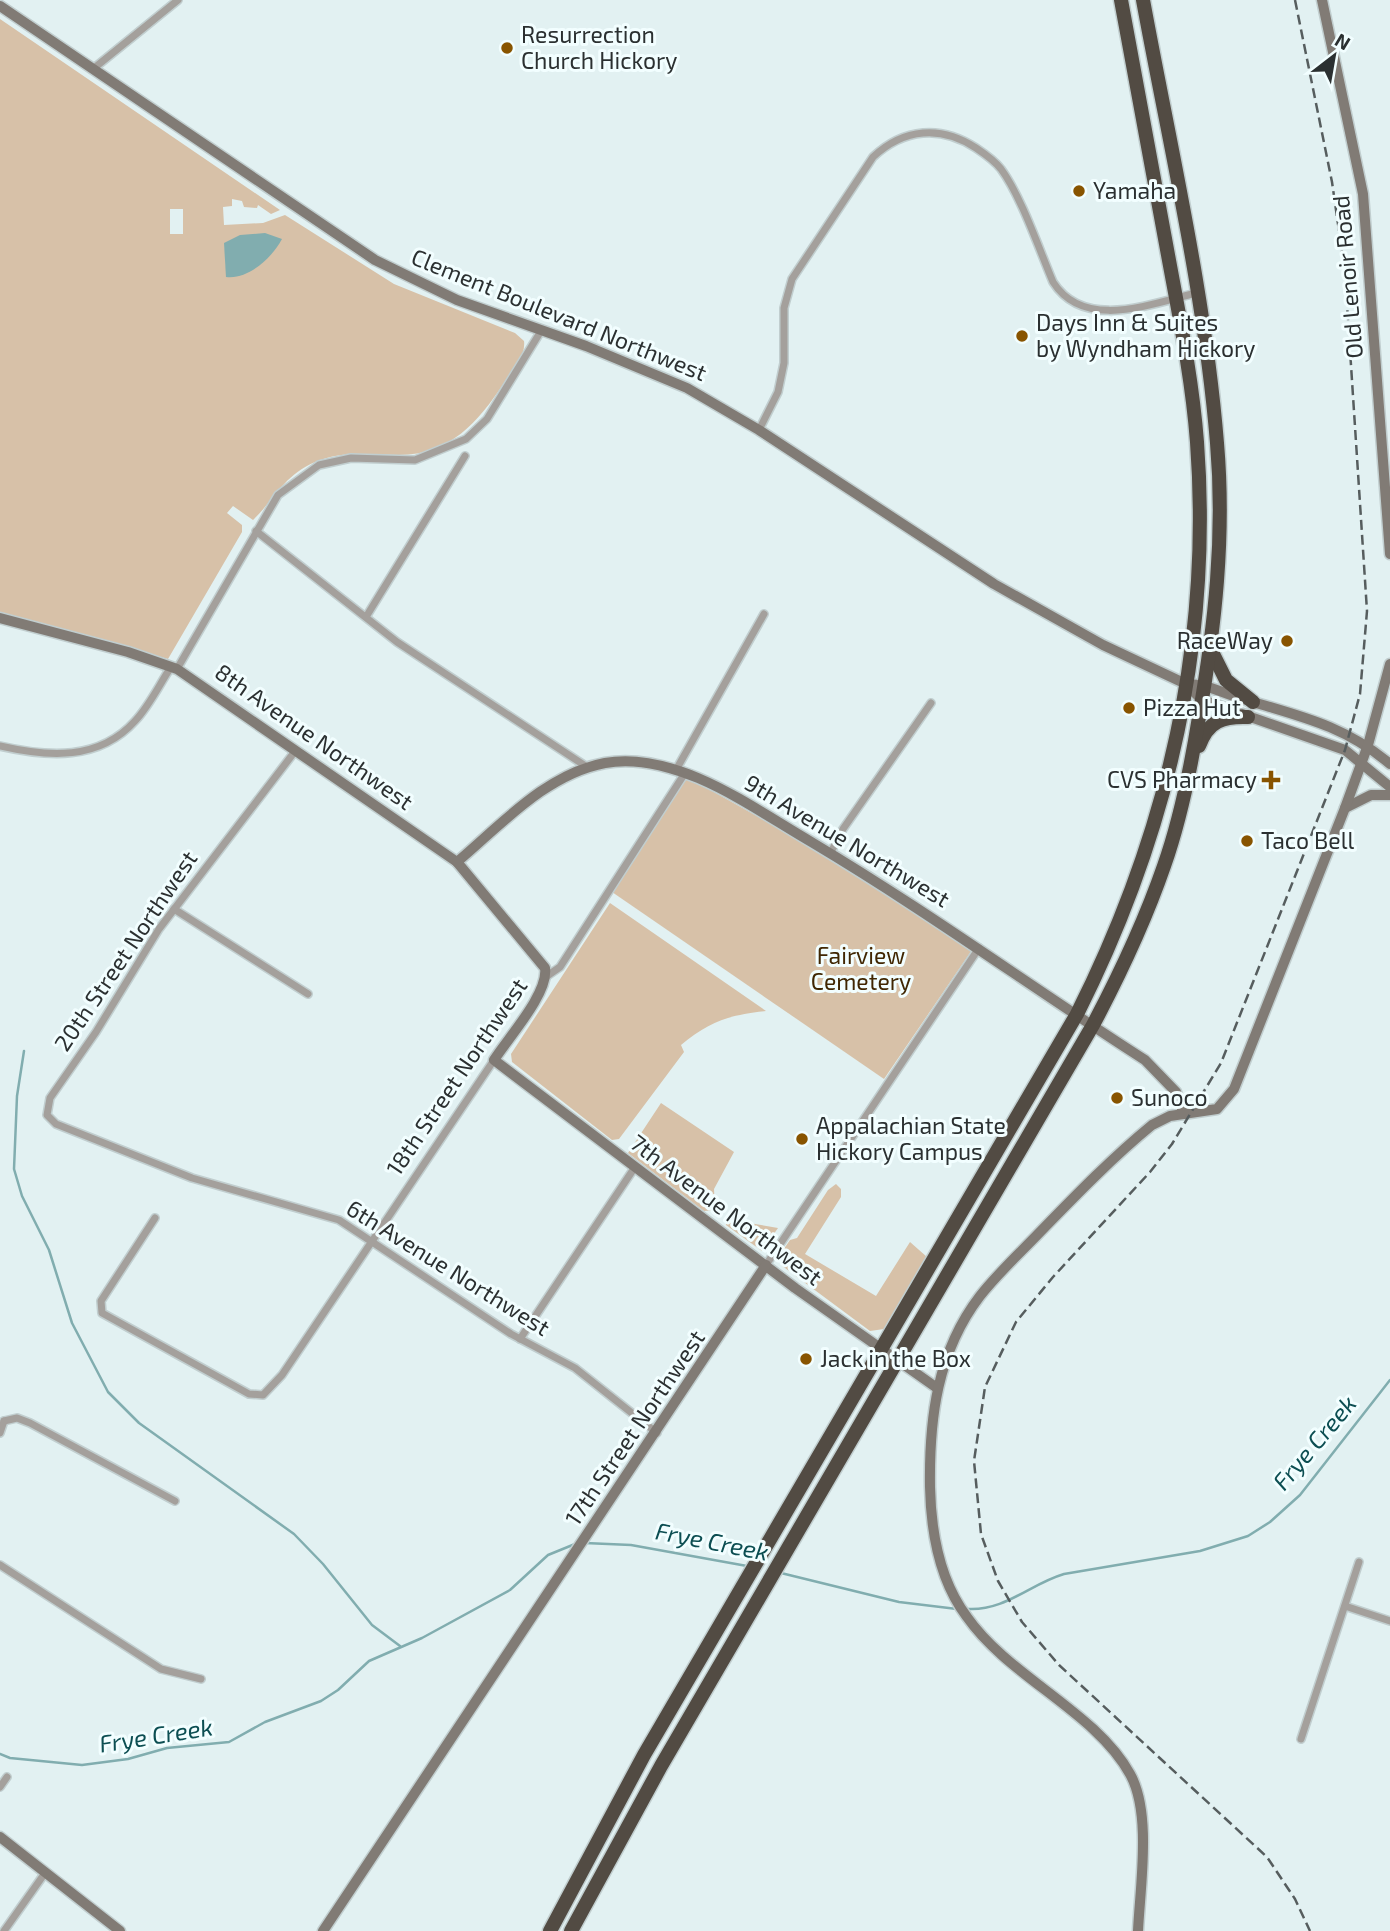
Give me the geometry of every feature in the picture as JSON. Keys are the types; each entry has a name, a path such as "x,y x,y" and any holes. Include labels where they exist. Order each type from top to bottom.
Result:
{"highway":[{"path":"550,1931 644,1755 1077,1014 1115,936 1146,855 1168,777 1186,684 1197,588 1199,492 1192,394 1122,0"},
{"path":"571,1931 661,1766 1093,1025 1132,946 1165,864 1190,770 1211,649 1217,593 1220,494 1212,393 1143,0"},
{"path":"1211,649 1226,680 1252,702"},
{"path":"1190,770 1209,726 1220,719 1248,717"}],"street":[{"path":"93,69 178,0"},
{"name":"Old Lenoir Road","path":"1322,0 1363,194 1390,554"},
{"name":"Clement Boulevard Northwest","path":"0,6 375,260 449,296 661,376 712,401 994,584 1103,645 1186,684 1202,700 1326,741 1362,761"},
{"path":"759,430 778,392 784,363 784,308 792,279 863,170 888,145 902,137 925,132 944,134 964,141 1001,169 1058,290 1076,304 1093,310 1109,311 1196,292"},
{"path":"0,746 53,754 99,747 136,720 174,668 278,495 320,465 351,458 415,460 466,439 487,419 541,331"},
{"path":"366,617 465,456"},
{"path":"256,531 366,617 470,692 587,767"},
{"name":"18th Street Northwest","path":"155,1218 100,1301 102,1314 255,1396 271,1390 541,991 547,976 560,967 681,771 764,614"},
{"name":"8th Avenue Northwest","path":"0,618 128,652 174,668 457,862 540,958 547,976"},
{"path":"1138,1931 1141,1809 1131,1774 1098,1735 995,1650 956,1600 939,1558 930,1502 931,1440 937,1388 961,1324 989,1285 1141,1134 1161,1120 1217,1109 1234,1089 1345,808 1368,745 1390,664"},
{"name":"Clement Boulevard Northwest","path":"1186,684 1205,684 1252,702 1321,722 1368,745"},
{"path":"830,853 843,829 931,703"},
{"path":"1275,726 1276,709"},
{"path":"1368,745 1390,764"},
{"name":"20th Street Northwest","path":"46,1111 50,1098 174,909 296,750"},
{"name":"9th Avenue Northwest","path":"457,862 539,794 587,767 630,761 681,771 721,790 830,853 1077,1014 1158,1070 1176,1092 1184,1114"},
{"path":"1362,761 1390,787"},
{"path":"1345,808 1371,795 1390,794"},
{"path":"174,909 309,994"},
{"name":"17th Street Northwest","path":"323,1931 979,948"},
{"name":"7th Avenue Northwest","path":"494,1060 881,1351 937,1388"},
{"name":"6th Avenue Northwest","path":"46,1111 56,1124 175,1172 223,1188 326,1215 373,1240 520,1339 575,1368 657,1433"},
{"path":"520,1339 635,1167"},
{"path":"0,1433 2,1418 17,1418 30,1423 175,1501"},
{"path":"1301,1739 1359,1562"},
{"path":"0,1564 161,1669 201,1679"},
{"path":"1345,1606 1390,1621"},
{"path":"0,1787 8,1777"},
{"path":"0,1837 120,1931"},
{"path":"4,1931 45,1873"}],"green space":[{"path":"0,19 280,210 271,214 258,205 257,208 244,207 242,201 232,199 232,206 223,207 224,225 263,223 285,215 394,284 515,333 524,341 524,347 518,363 484,411 448,443 417,454 367,454 326,458 295,474 253,520 233,506 227,513 242,525 242,532 168,659 0,613","holes":["170,209 183,209 183,234 170,234"]},
{"name":"Fairview Cemetery","path":"687,777 812,847 972,950 884,1079 612,892"},
{"path":"610,903 766,1011 720,1020 681,1045 684,1052 619,1139 612,1140 512,1062 511,1054"},
{"path":"661,1103 734,1152 714,1189 715,1210 704,1211 628,1153"},
{"path":"836,1184 841,1189 841,1197 805,1254 876,1296 910,1242 927,1257 884,1329 870,1331 781,1265 781,1253 790,1240 797,1238 828,1190"},
{"path":"726,1219 778,1228 762,1251 726,1225"}],"water":[{"path":"265,233 282,239 272,253 251,271 226,277 224,243 240,235"}],"waterway":[{"path":"24,1051 17,1096 14,1169 22,1196 49,1250 72,1323 108,1392 139,1423 294,1534 323,1564 372,1625 400,1646"},
{"name":"Frye Creek","path":"968,1609 994,1606 1064,1574 1200,1551 1248,1536 1270,1522 1300,1495 1390,1380"},
{"name":"Frye Creek","path":"585,1543 631,1545 747,1566"},
{"name":"Frye Creek","path":"0,1754 10,1758 82,1765 128,1759 167,1748 229,1742 265,1722 321,1701 338,1690 369,1661 422,1638 510,1590 548,1555 575,1544"},
{"name":"Frye Creek","path":"781,1573 899,1602 957,1609"}],"railway":[{"path":"1295,0 1332,182 1345,273 1367,611 1360,694 1345,750 1221,1063 1172,1144 1150,1172 1053,1277 1016,1322 985,1387 974,1461 981,1534 998,1581 1022,1622 1059,1665 1267,1857 1295,1899 1310,1931"}],"place":[{"name":"Resurrection Church Hickory","path":"507,48"},
{"name":"Yamaha","path":"1079,191"},
{"name":"Days Inn & Suites by Wyndham Hickory","path":"1022,336"},
{"name":"RaceWay","path":"1287,641"},
{"name":"Pizza Hut","path":"1129,708"},
{"name":"CVS Pharmacy","path":"1271,780"},
{"name":"Taco Bell","path":"1247,841"},
{"name":"Sunoco","path":"1117,1098"},
{"name":"Appalachian State Hickory Campus","path":"802,1139"},
{"name":"Jack in the Box","path":"806,1359"}]}
